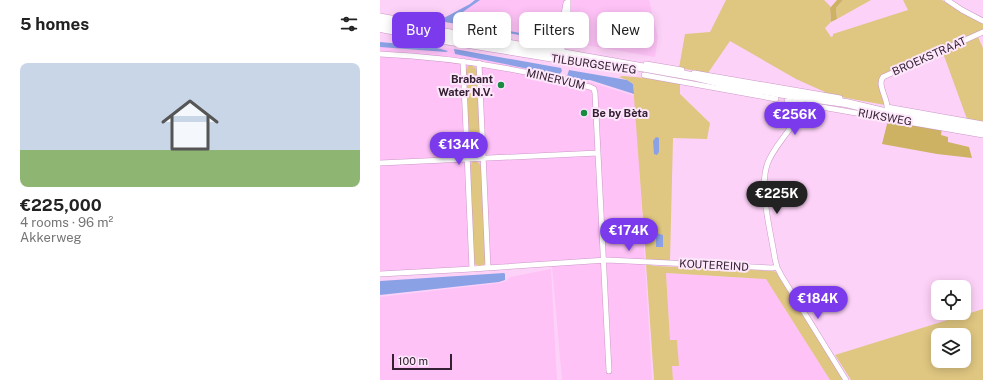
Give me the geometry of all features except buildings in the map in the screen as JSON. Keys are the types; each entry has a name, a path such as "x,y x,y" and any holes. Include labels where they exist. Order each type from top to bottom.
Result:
{"main road":[{"name":"TILBURGSEWEG","path":"380,21 559,55"},
{"name":"TILBURGSEWEG","path":"380,28 644,69"},
{"name":"RIJKSWEG","path":"644,69 697,77 726,86 802,100 821,101 886,110 983,130"}],"street":[{"path":"559,55 568,14 567,0"},
{"path":"947,0 983,21"},
{"path":"380,16 392,18"},
{"name":"BROEKSTRAAT","path":"886,110 887,102 880,82 883,76 983,32"},
{"name":"MINERVUM","path":"380,54 463,61 555,78 594,89 609,371"},
{"path":"463,61 472,269"},
{"path":"479,64 488,268"},
{"name":"RIJKSWEG","path":"644,69 726,86 776,99"},
{"name":"RIJKSWEG","path":"697,77 847,100 846,105"},
{"name":"RIJKSWEG","path":"787,100 802,100 983,135"},
{"path":"802,100 801,108 788,133 770,156 764,174 764,187 777,267 846,380"},
{"name":"RIJKSWEG","path":"886,110 983,124"},
{"path":"380,163 598,153"},
{"path":"380,274 603,260"},
{"name":"KOUTEREIND","path":"603,260 772,268 777,267"}],"shaded area":[{"path":"477,0 649,0 652,12 597,12 597,47 589,46 589,12 519,12 519,33 511,32 511,12 460,12"},
{"path":"726,0 824,0 831,7 831,22 825,28 831,37 833,34 908,10 903,0 942,0 960,12 983,22 983,32 882,75 879,86 885,105 824,94 825,92 796,79 730,41 708,73 679,68 685,34 710,32"},
{"path":"837,0 843,0 836,8 837,19 831,22 830,8"},
{"path":"843,0 871,0 837,19 836,8"},
{"path":"654,21 658,37 655,57 603,48 654,48"},
{"path":"978,37 983,48 983,122 967,119 943,53"},
{"path":"380,45 392,46 392,48 459,49 589,82 635,96 652,380 562,380 552,266 380,275"},
{"path":"471,65 477,69 481,148 479,154 474,156 469,153 466,70 468,66"},
{"path":"623,76 680,84 680,94 710,123 707,139 673,138 670,260 646,260 633,84 619,77"},
{"path":"888,120 942,129 941,135 948,137 948,142 969,147 972,158 937,154 882,144"},
{"path":"475,161 479,163 482,168 486,258 484,265 479,266 474,264 470,166 472,162"},
{"path":"646,264 655,266 776,272 806,318 843,380 830,380 766,279 666,273 670,340 677,340 679,366 672,366 673,380 654,380"},
{"path":"551,269 557,380 380,380 380,297 500,283 506,281 510,277"},
{"path":"666,273 766,279 830,380 673,380 672,366 678,366 677,340 670,340"},
{"path":"983,309 983,380 851,380 835,355 948,320 971,320 971,313"}],"water":[{"path":"475,0 480,0 463,12 455,12"},
{"path":"453,13 453,23 445,22 445,17"},
{"path":"511,31 519,33 519,35 511,34"},
{"path":"380,42 392,43 392,48 380,47"},
{"path":"393,48 437,48 448,51"},
{"path":"454,49 561,68 562,71 559,75 455,54"},
{"path":"569,70 627,80 633,84 634,94 590,80 580,80 567,76"},
{"path":"656,137 659,138 659,152 657,155 654,154 653,141"},
{"path":"656,233 663,235 663,247 656,247"},
{"path":"504,273 505,280 499,282 380,295 380,281"}],"place":[{"name":"Brabant Water N.V.","path":"501,85"},
{"name":"Be by Bèta","path":"584,113"}]}
